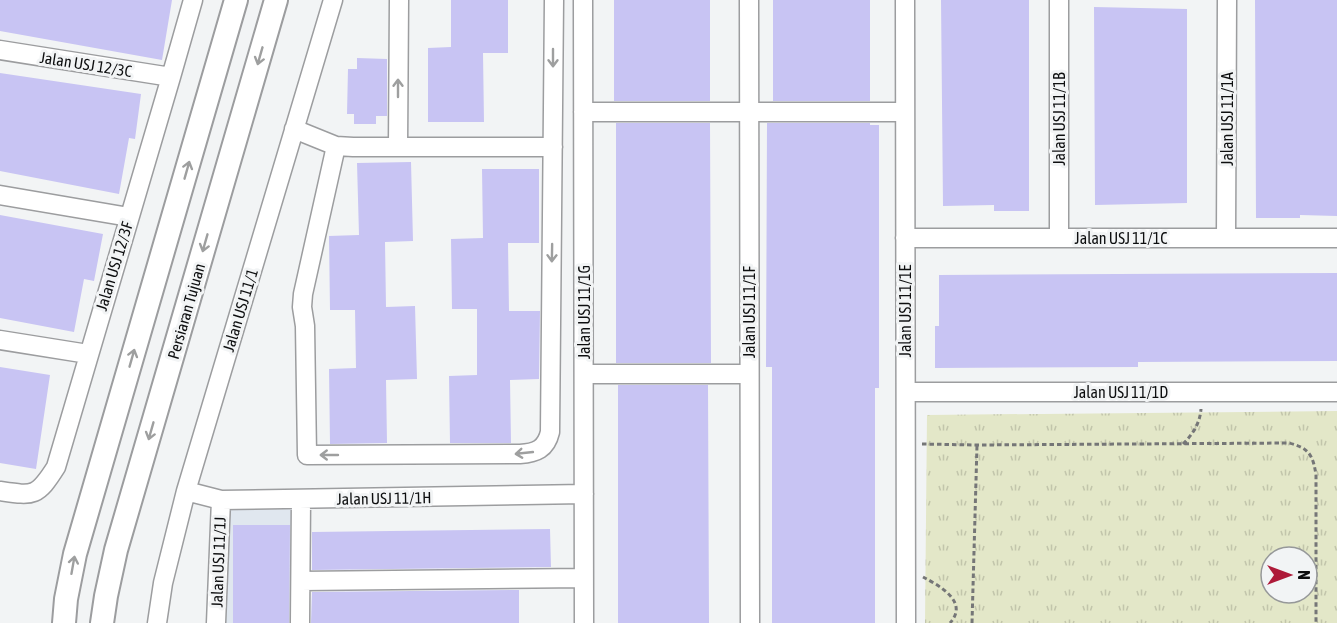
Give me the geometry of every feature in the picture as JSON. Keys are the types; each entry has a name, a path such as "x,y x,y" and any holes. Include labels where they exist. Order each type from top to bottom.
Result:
{"main road":[{"path":"64,623 75,554 236,0"},
{"name":"Persiaran Tujuan","path":"102,623 116,550 276,0"}],"street":[{"name":"Jalan USJ 12/3F","path":"1,497 29,494 40,490 56,466 193,0"},
{"name":"Jalan USJ 11/1","path":"157,623 163,583 186,491 333,0"},
{"path":"398,147 399,0"},
{"path":"336,146 303,294 307,456 531,453 541,448 548,441 550,432 554,0"},
{"name":"Jalan USJ 11/1G","path":"583,0 584,623"},
{"name":"Jalan USJ 11/1F","path":"749,0 750,623"},
{"name":"Jalan USJ 11/1E","path":"905,0 906,623"},
{"name":"Jalan USJ 11/1B","path":"1059,0 1059,238"},
{"name":"Jalan USJ 11/1A","path":"1226,238 1227,0"},
{"name":"Jalan USJ 12/3C","path":"0,50 171,77"},
{"path":"583,112 905,112"},
{"path":"294,129 336,146 553,147"},
{"path":"0,195 129,217"},
{"name":"Jalan USJ 11/1C","path":"905,238 1337,238"},
{"path":"0,339 88,354"},
{"path":"584,374 749,374"},
{"name":"Jalan USJ 11/1D","path":"906,392 1337,392"},
{"name":"Jalan USJ 11/1H","path":"186,491 220,501 584,494"},
{"path":"300,623 301,499"},
{"name":"Jalan USJ 11/1J","path":"216,623 220,501"},
{"path":"300,581 584,578"}],"path":[{"path":"1183,444 1192,434 1200,418 1203,392"},
{"path":"906,444 1289,443 1300,446 1310,452 1316,475 1316,623"},
{"path":"972,623 977,445"},
{"path":"906,567 942,587 951,596 957,606 956,616 950,623"}],"shaded area":[{"path":"229,507 296,507 296,623 225,623"}],"green space":[{"path":"1337,411 1337,623 925,623 927,415"}],"building":[{"path":"0,0 172,0 162,60 0,31"},
{"path":"451,0 508,0 508,53 483,53 484,122 428,122 428,48 451,47"},
{"path":"614,0 710,0 710,101 614,101"},
{"path":"773,0 870,0 870,101 773,101"},
{"path":"941,0 1029,0 1029,211 994,211 994,205 943,206"},
{"path":"1255,0 1337,0 1337,216 1300,215 1300,218 1256,218"},
{"path":"1094,7 1187,9 1187,203 1095,205"},
{"path":"357,58 387,59 387,116 376,116 376,124 354,124 354,114 347,114 348,69 357,69"},
{"path":"0,73 141,94 135,139 129,138 119,194 0,171"},
{"path":"616,123 710,123 711,363 616,363"},
{"path":"767,123 870,123 870,125 879,125 879,388 875,388 875,623 772,623 772,367 766,367"},
{"path":"411,162 413,241 385,242 386,307 415,306 417,379 386,380 387,443 330,444 329,369 356,368 355,310 330,310 329,236 359,235 357,163"},
{"path":"482,169 539,169 539,243 508,243 509,311 540,311 539,379 510,380 511,443 450,443 449,376 477,375 477,309 452,309 451,239 483,238"},
{"path":"0,215 103,234 94,281 84,279 74,332 0,318"},
{"path":"1337,273 1337,361 1138,362 1138,367 935,368 935,326 939,326 939,275"},
{"path":"0,367 50,375 36,469 0,463"},
{"path":"618,385 708,385 709,623 618,623"},
{"path":"233,525 290,525 289,623 233,623"},
{"path":"550,529 551,567 312,570 312,532"},
{"path":"519,590 519,623 311,623 312,592"}]}
